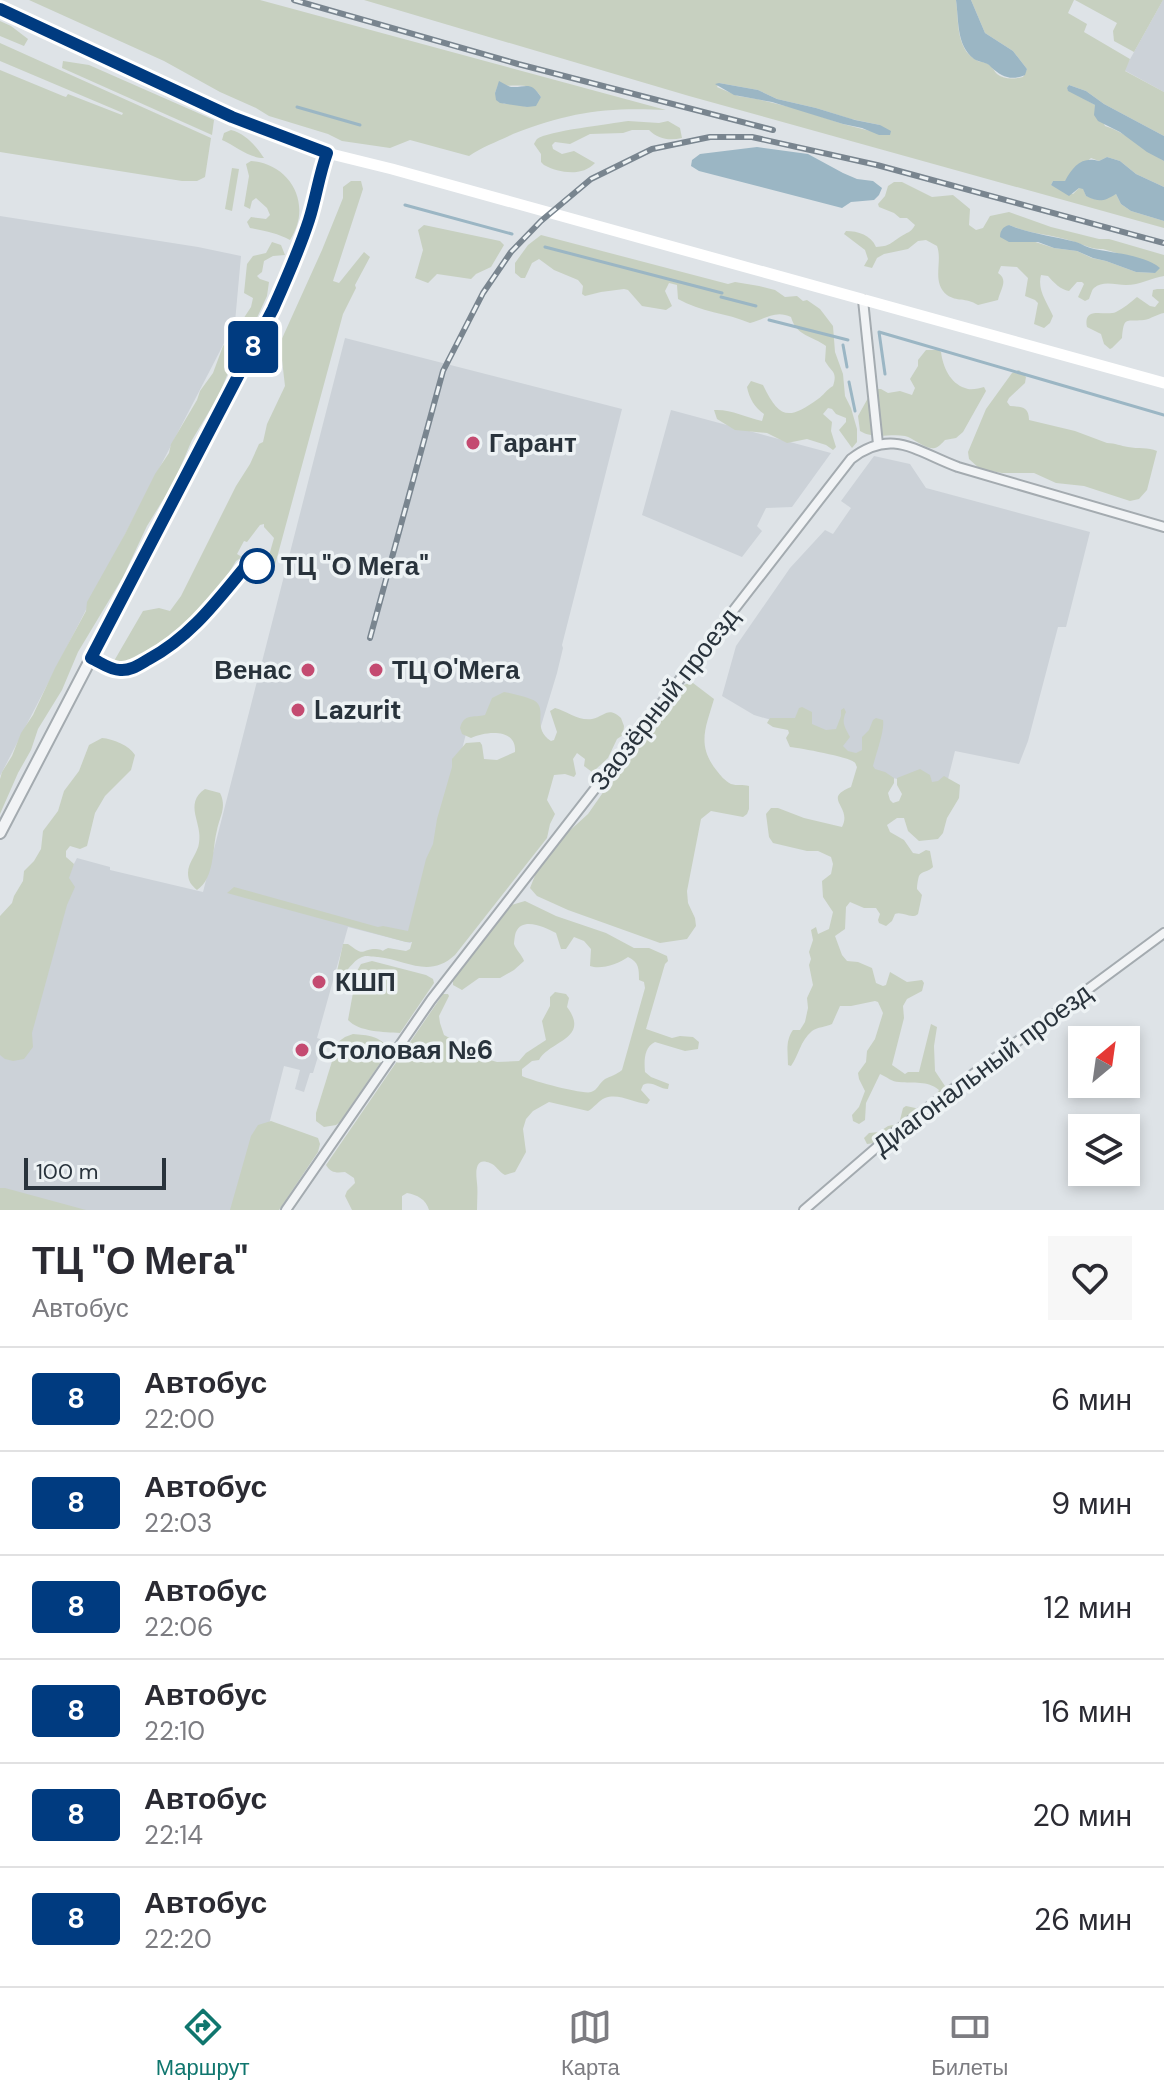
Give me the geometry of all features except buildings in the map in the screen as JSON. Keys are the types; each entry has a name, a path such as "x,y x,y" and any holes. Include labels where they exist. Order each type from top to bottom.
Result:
{"main road":[{"path":"0,9 232,117 327,153 1164,383"}],"street":[{"path":"0,833 273,309 295,261 327,153"},
{"path":"863,300 878,444 909,446 958,467 1164,527"},
{"name":"Заозёрный проезд","path":"286,1210 431,1000 519,885 851,459 878,444"},
{"name":"Диагональный проезд","path":"804,1210 891,1135 1164,933"}],"shaded area":[{"path":"1164,0 1164,92 1124,70"},
{"path":"0,216 241,256 235,322 0,776"},
{"path":"345,338 622,409 557,673 537,739 469,722 413,941 410,943 348,927 317,1038 323,1040 313,1073 310,1073 304,1092 295,1089 300,1070 284,1066 247,1210 0,1210 0,1008 77,858 110,867 110,870 203,892"},
{"path":"671,410 831,453 792,507 766,508 757,526 762,531 742,557 642,515"},
{"path":"874,456 910,464 926,488 1090,532 1066,627 1058,627 1019,764 955,751 945,791 865,771 858,760 826,752 830,737 754,715 722,696 736,646 790,568 825,530 833,534 851,508 841,501"}],"green space":[{"path":"29,0 260,0 666,110 606,110 570,116 513,134 469,156 410,140 390,148 342,141 269,116 164,61","holes":["498,85 532,88 541,97 527,107 504,104 495,93"]},
{"path":"364,0 956,0 959,33 969,55 989,65 1000,76 1013,79 1023,77 1027,69 1013,51 985,33 971,0 1074,0 1068,13 1087,24 1084,32 1130,59 1125,71 1164,92 1164,136 1086,91 1069,85 1067,89 1095,105 1105,126 1164,161 1164,187 1136,174 1120,161 1107,157 1099,161 1091,158 1065,181 1053,181 1051,185 1073,194 1083,188 1086,196 1098,200 1116,194 1121,204 1131,211 1164,221 1164,228 689,96","holes":["719,83 758,90 777,99 880,125 886,135 798,109 738,96 717,87"]},
{"path":"1075,0 1163,0 1134,52 1114,41 1113,31 1117,23"},
{"path":"0,21 28,39 24,46 0,36"},
{"path":"0,43 211,138 205,177 197,181 182,181 0,152 0,70 63,96 68,94 123,113 0,61"},
{"path":"63,61 89,65 214,120 212,135 62,68"},
{"path":"628,121 668,121 680,128 682,138 664,138 649,130 632,130 590,134 570,144 555,142 553,149 562,154 574,151 595,163 577,172 556,170 544,165 534,144 537,139 553,133"},
{"path":"231,130 246,137 264,158 247,154 222,140 224,133"},
{"path":"251,161 277,170 294,188 299,213 297,227 290,240 250,228 247,222 251,217 266,219 270,215 256,198 250,209 244,206 249,176 246,164"},
{"path":"232,168 239,169 232,211 225,209"},
{"path":"351,181 361,181 363,189 333,281 339,283 364,252 370,257 343,314 275,565 268,559 274,538 264,524 260,525 247,542 244,541 237,554 242,557 236,561 215,596 184,633 134,663 115,664 143,611 159,608 170,611 181,596 236,486 263,442 267,424 285,386 280,343 343,198 343,187"},
{"path":"902,182 932,197 953,195 970,209 969,225 976,230 983,228 990,216 1009,212 1051,227 1164,255 1164,276 1131,285 1101,284 1085,301 1078,297 1084,284 1082,282 1077,282 1069,291 1048,276 1041,275 1041,291 1053,316 1044,328 1034,324 1038,303 1025,296 1028,278 1017,267 1001,266 998,273 1003,282 998,300 978,305 951,297 942,290 938,278 937,246 926,240 918,241 908,249 884,254 877,258 872,268 864,266 868,259 865,250 844,234 846,231 864,234 876,247 889,244 915,225 907,218 900,218 879,207 888,186","holes":["1009,225 1154,264 1155,273 1136,272 1077,251 1054,248 1001,231"]},
{"path":"424,225 500,241 504,245 491,267 471,279 437,274 428,283 415,278 423,250 418,230"},
{"path":"541,235 728,284 735,282 759,286 775,290 785,297 797,296 803,301 807,300 820,309 833,326 835,352 843,374 845,396 857,429 857,442 852,448 839,430 846,418 828,408 823,414 832,422 831,431 836,447 833,450 807,439 787,443 767,433 735,430 717,419 714,410 762,421 764,414 755,406 748,391 751,381 763,385 774,404 785,413 808,406 833,386 834,374 825,361 826,346 801,332 791,317 775,315 750,323 686,303 678,299 677,285 669,283 665,291 672,306 666,310 642,306 624,289 585,296 578,280 554,270 539,259 532,263 525,278 521,278 515,273 515,263 528,245"},
{"path":"272,242 281,245 285,255 264,261 262,272 257,276 269,282 267,296 250,333 123,577 78,652 62,690 38,729 0,814 2,772 86,611 87,602 200,391 213,373 223,346 251,307 253,298 244,293 247,264 253,256 266,253"},
{"path":"1164,289 1164,313 1127,321 1122,338 1112,348 1104,344 1101,334 1087,327 1088,316 1116,312 1137,297 1155,307 1159,302 1152,296 1153,290"},
{"path":"926,350 941,352 948,374 960,386 970,389 984,387 986,391 963,432 931,448 905,436 871,435 860,431 858,416 873,389 912,395 915,388 910,379"},
{"path":"1019,370 1026,377 1025,383 1007,402 1010,406 1026,410 1029,420 1075,431 1107,443 1157,451 1147,490 1139,499 1130,501 1084,486 1056,483 1034,473 980,469 969,459 968,452 986,409 1012,373"},
{"path":"693,683 714,699 705,736 711,762 733,785 749,786 749,809 743,817 711,811 701,819 687,891 696,926 687,939 660,943 537,896 530,888 536,873 566,834 588,814 611,781 613,770 651,730 658,717 671,709 679,688"},
{"path":"504,692 525,697 539,705 542,731 551,741 557,732 550,711 555,708 587,719 613,713 621,718 623,735 617,739 608,758 592,772 584,766 585,759 577,753 573,759 574,777 554,775 547,800 555,814 547,838 455,955 436,966 427,967 365,956 355,961 342,976 336,976 343,944 361,952 388,948 406,951 412,942 227,893 234,887 378,927 408,931 426,859 433,844 452,759 466,743 480,742 484,759 497,760 515,752 514,744 506,735 492,733 471,738 462,734 460,728 467,718 485,715 492,698"},
{"path":"802,707 812,712 812,724 826,730 836,729 844,708 844,725 850,737 843,746 856,753 862,750 862,737 873,720 883,720 882,736 873,766 894,778 888,793 893,803 899,801 902,794 897,778 920,769 930,775 932,782 944,776 960,785 959,798 938,839 919,841 908,831 904,818 897,818 887,825 890,832 904,840 913,853 930,851 933,867 920,874 918,880 917,889 922,895 918,914 895,914 886,926 879,923 880,914 876,908 864,908 850,902 846,907 845,929 835,936 847,961 872,968 876,983 886,985 890,972 907,982 922,980 922,991 907,999 903,1006 904,1018 892,1065 905,1074 919,1072 931,1024 937,1027 935,1071 947,1089 923,1118 903,1133 867,1144 864,1138 869,1133 899,1124 903,1108 920,1109 934,1099 939,1090 925,1084 894,1081 880,1074 866,1103 865,1120 859,1124 853,1121 852,1115 865,1091 858,1073 866,1062 867,1051 875,1039 883,1013 875,1001 840,1006 832,1024 812,1031 791,1066 788,1065 789,1038 793,1030 800,1030 805,1022 807,998 813,985 809,965 813,940 811,930 816,927 818,934 829,929 833,912 823,897 822,881 831,874 833,864 831,857 818,851 773,843 769,837 766,814 771,808 778,808 842,827 844,814 838,795 851,787 857,767 854,762 843,758 790,747 786,738 788,730 767,723 770,718 795,718"},
{"path":"102,738 120,743 132,751 135,755 131,770 105,796 95,813 87,846 80,849 70,846 66,851 66,857 74,864 69,878 75,887 67,905 32,1033 33,1047 24,1059 5,1059 0,1055 0,916 12,903 23,881 24,871 41,849 43,831 58,811 64,791 79,771 89,745"},
{"path":"205,789 220,793 223,807 210,871 197,890 190,883 188,873 200,836 195,801"},
{"path":"525,901 556,916 606,933 634,948 649,948 667,956 646,1029 672,1038 693,1037 699,1042 698,1049 685,1051 655,1042 651,1044 646,1055 645,1072 669,1084 668,1089 643,1085 641,1090 650,1100 647,1104 610,1097 588,1111 549,1102 533,1111 523,1129 526,1152 515,1172 505,1175 490,1163 485,1161 479,1164 476,1171 477,1210 429,1210 421,1198 407,1193 402,1196 402,1210 352,1210 345,1196 355,1183 354,1178 345,1172 332,1171 326,1165 443,994 449,996 439,1016 444,1035 497,1062 519,1061 546,1040 542,1021 550,1006 550,997 555,992 566,994 569,998 567,1007 573,1018 571,1033 539,1060 522,1069 522,1076 556,1087 586,1092 593,1091 605,1079 622,1070 645,988 632,959 628,957 609,966 590,966 591,949 584,941 574,937 566,949 561,949 556,933 529,924 519,927 516,932 514,944 524,961 514,970 500,978 479,978 462,990 453,985 453,979 508,906"},
{"path":"372,961 433,979 434,983 400,1033 365,1029 348,1020 357,971 361,964"},
{"path":"353,1034 378,1039 388,1049 387,1053 340,1122 324,1127 316,1121 316,1113 338,1042"},
{"path":"271,1121 318,1138 318,1152 279,1210 230,1210 251,1136 258,1125"},
{"path":"0,1188 5,1188 86,1210 0,1210"}],"water":[{"path":"956,0 971,0 985,33 1013,51 1027,69 1025,75 1015,78 1003,76 968,53 959,32"},
{"path":"499,81 511,87 531,87 541,97 536,106 500,103 495,93"},
{"path":"715,84 758,90 777,99 880,125 891,131 890,135 879,135 772,102 734,95"},
{"path":"1069,85 1086,91 1164,136 1164,161 1098,121 1094,115 1095,105 1068,91"},
{"path":"757,147 808,154 843,173 873,181 882,188 874,200 851,202 842,208 699,171 691,166 692,160 700,154"},
{"path":"1107,157 1120,161 1136,174 1164,187 1164,221 1131,211 1121,204 1116,194 1098,200 1086,196 1079,188 1069,196 1051,185 1053,181 1065,181 1083,161 1099,161"},
{"path":"1009,225 1138,257 1160,268 1155,273 1136,272 1077,251 1038,242 1009,242 1000,237 1002,229"}],"waterway":[{"path":"297,107 360,125"},
{"path":"405,205 512,234"},
{"path":"545,247 722,293"},
{"path":"721,297 756,306"},
{"path":"769,320 848,340"},
{"path":"885,374 879,332 1164,415"},
{"path":"843,345 847,367"},
{"path":"849,382 855,411"}],"railway":[{"path":"294,0 518,64 773,130"},
{"path":"370,638 443,371 483,293 511,252 541,221 591,179 652,149 710,137 752,137 877,165 1164,243"}],"bus line":[{"name":"8","path":"0,9 232,117 327,153 295,261 273,309 91,658 115,670 135,667 188,633 245,567 263,565"}],"place":[{"name":"Гарант","path":"473,443"},
{"name":"ТЦ \"О Мега\"","path":"257,566"},
{"name":"Венас","path":"308,670"},
{"name":"ТЦ О'Мега","path":"376,670"},
{"name":"Lazurit","path":"298,710"},
{"name":"КШП","path":"319,982"},
{"name":"Столовая №6","path":"302,1050"}]}
